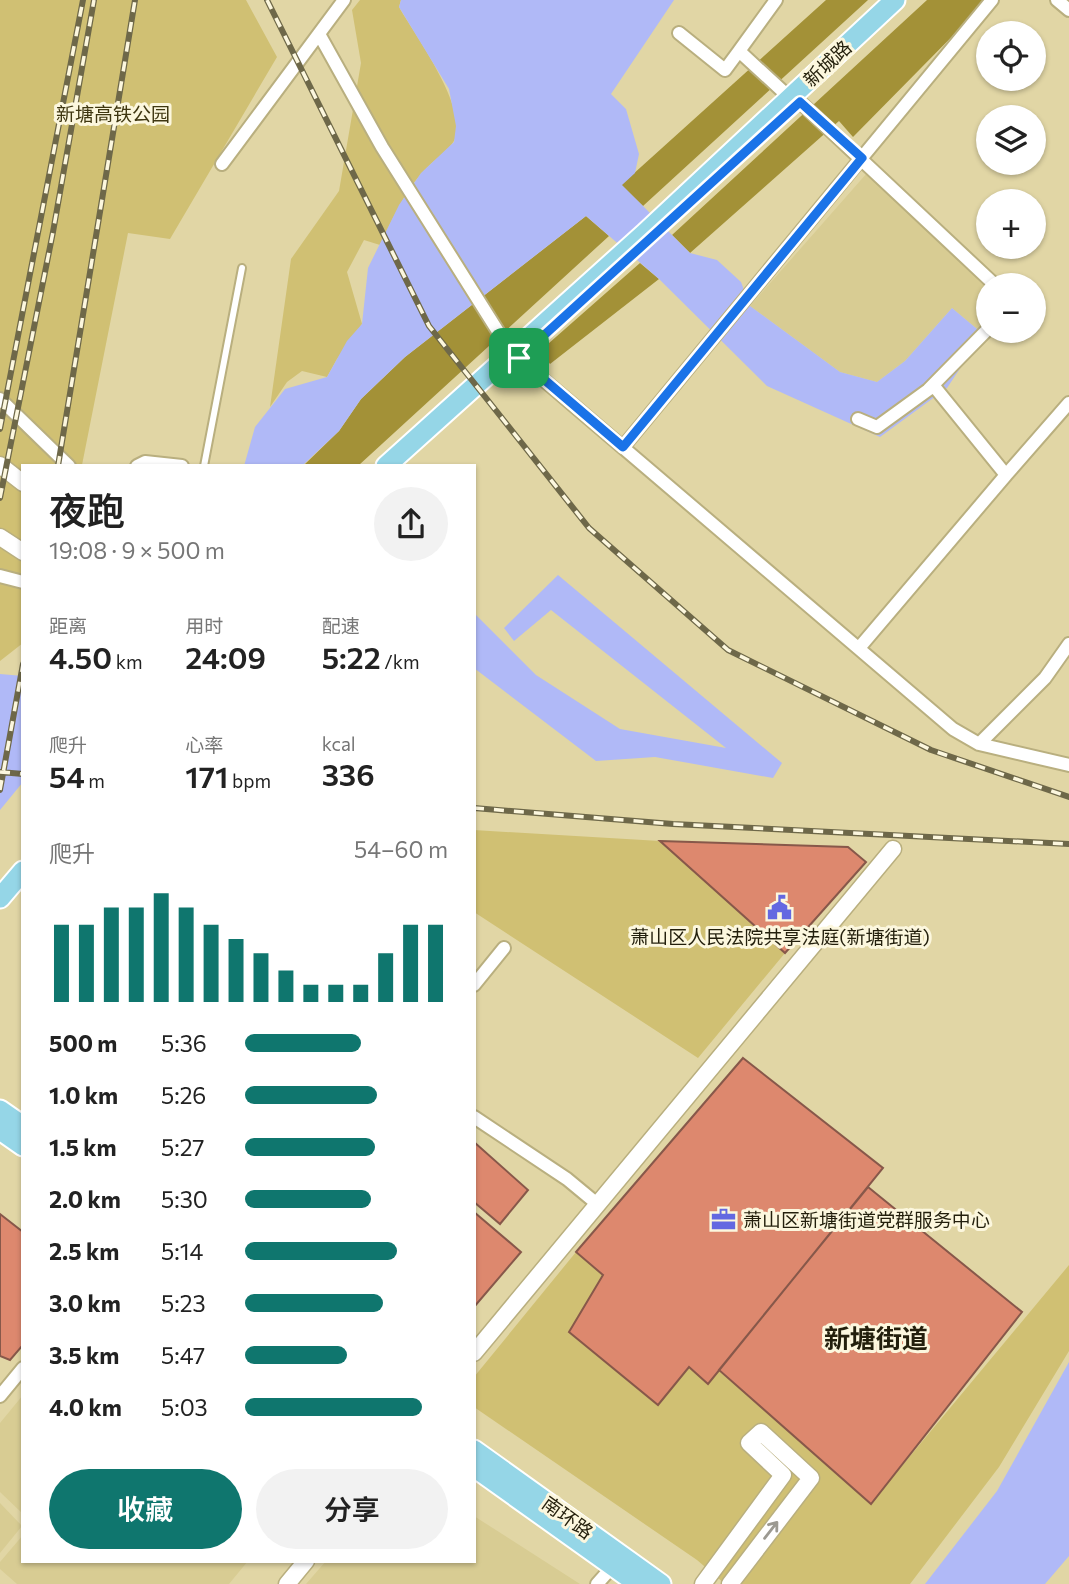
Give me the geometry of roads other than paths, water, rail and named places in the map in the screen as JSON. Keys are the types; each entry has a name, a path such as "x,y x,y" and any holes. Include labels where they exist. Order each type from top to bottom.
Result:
{"main road":[{"name":"新城路","path":"795,100 895,0"},
{"name":"新城路","path":"388,464 515,355 795,100 911,0"},
{"name":"新城路","path":"403,464 515,355"},
{"path":"0,882 21,857"},
{"path":"0,898 21,872"},
{"path":"0,1110 21,1125"},
{"path":"0,1129 21,1145"},
{"name":"南环路","path":"476,1451 661,1584"},
{"name":"南环路","path":"476,1468 638,1584"}],"street":[{"path":"222,164 344,0"},
{"path":"679,33 725,70 776,0"},
{"path":"623,447 992,0"},
{"path":"1057,0 1069,10"},
{"path":"319,34 488,319 515,355 953,729 979,744 1069,765"},
{"path":"739,51 862,158 982,273"},
{"path":"858,419 877,427 933,385 976,341"},
{"path":"933,385 1006,475"},
{"path":"0,399 67,464"},
{"path":"859,648 1069,404"},
{"path":"141,464 164,464"},
{"path":"0,465 21,481"},
{"path":"0,537 21,551"},
{"path":"0,576 21,581"},
{"path":"979,744 1045,678 1069,644"},
{"path":"476,1351 893,849"},
{"path":"476,983 504,948"},
{"path":"476,1118 567,1179 596,1203"},
{"path":"0,1396 21,1370"},
{"path":"703,1584 783,1475 749,1443 761,1432 811,1478 730,1584"},
{"path":"287,1584 304,1563"},
{"path":"597,1584 613,1566"}],"lane":[{"path":"204,464 242,268"}],"water":[{"path":"401,0 674,0 611,94 626,109 639,154 635,173 622,185 690,253 717,260 741,282 750,306 840,372 877,382 905,361 952,308 976,328 977,343 947,388 880,437 767,386 659,279 586,216 405,357 361,399 339,431 304,464 245,464 255,427 285,389 327,377 347,341 362,324 368,268 399,205 421,173 454,142 456,126 449,89 399,7"},
{"path":"558,575 782,763 773,778 655,757 596,761 476,670 476,615 536,675 620,729 726,748 551,610 514,641 504,628"},
{"path":"0,674 21,676 21,784 0,810"},
{"path":"1069,1362 1069,1556 1045,1584 925,1584 997,1491"}],"railway":[{"path":"0,429 83,0"},
{"path":"0,498 53,232 94,0"},
{"path":"58,464 135,0"},
{"path":"267,0 429,326 589,528 728,650 931,750 1069,797"},
{"path":"0,790 21,675"},
{"path":"0,772 21,774"},
{"path":"476,808 673,824 1069,844"}],"place":[{"name":"萧山区人民法院共享法庭(新塘街道)","path":"780,908"},
{"name":"萧山区新塘街道党群服务中心","path":"723,1219"}],"district":[{"name":"新塘街道","path":"876,1337"}],"park label":[{"name":"新塘高铁公园","path":"113,113"}]}
